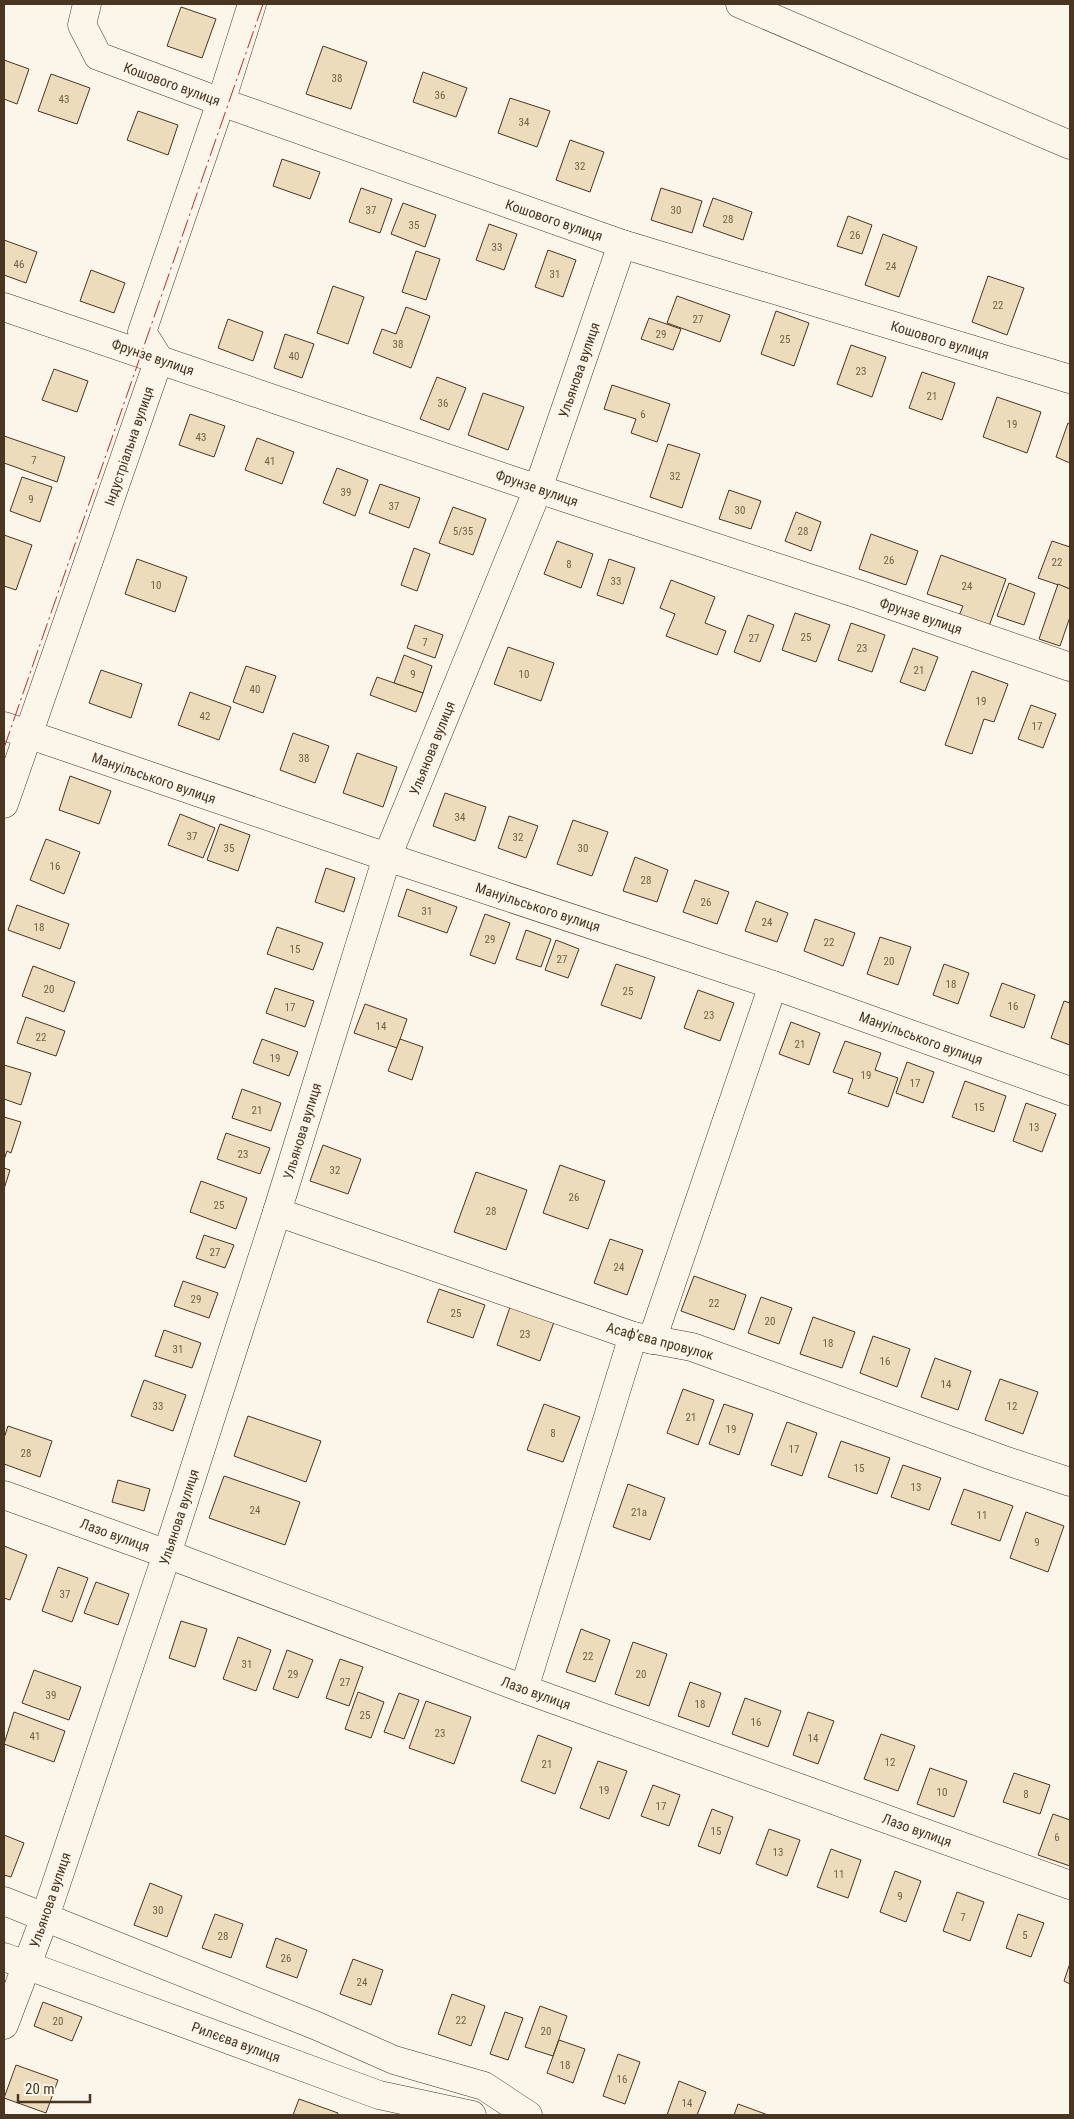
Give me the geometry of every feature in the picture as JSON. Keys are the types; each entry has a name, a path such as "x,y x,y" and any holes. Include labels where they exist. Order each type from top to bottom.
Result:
{"street":[{"name":"Кошового вулиця","path":"87,4 82,25 98,56 221,102 622,244 1070,379"},
{"path":"159,359 142,332 221,102 252,4"},
{"path":"740,4 1070,145"},
{"name":"Ульянова вулиця","path":"4,2026 15,1961 46,1917 167,1554 277,1212 387,857 538,489 622,244"},
{"name":"Фрунзе вулиця","path":"4,307 538,489 861,595 1070,667"},
{"name":"Індустріальна вулиця","path":"4,804 15,730 159,359"},
{"name":"Мануільського вулиця","path":"15,730 387,857 772,985 1070,1091"},
{"path":"524,1689 642,1338 772,985"},
{"name":"Асаф’єва провулок","path":"277,1212 642,1338 692,1348 1070,1482"},
{"name":"Лазо вулиця","path":"4,1494 524,1689 1070,1885"},
{"path":"4,1902 46,1917 317,2026 394,2060 484,2086 528,2115"},
{"name":"Рилєєва вулиця","path":"15,1961 375,2105 472,2115"},
{"path":"375,2105 394,2060"}],"building":[{"path":"181,7 216,19 202,58 167,46"},
{"path":"323,46 367,62 351,109 306,94"},
{"path":"4,60 29,69 17,104 4,99"},
{"path":"423,72 467,88 456,117 413,102"},
{"path":"51,74 90,88 77,124 38,111"},
{"path":"510,98 550,111 537,147 498,133"},
{"path":"138,111 178,125 168,155 127,140"},
{"path":"570,140 604,152 590,192 556,180"},
{"path":"282,159 320,172 310,199 273,186"},
{"path":"361,188 392,199 380,233 349,222"},
{"path":"661,188 702,201 692,233 651,220"},
{"path":"713,198 752,212 743,240 703,226"},
{"path":"403,203 436,215 425,247 391,234"},
{"path":"848,216 872,225 862,254 837,246"},
{"path":"489,224 517,234 504,270 476,260"},
{"path":"883,234 917,247 899,297 865,285"},
{"path":"4,240 37,252 26,283 4,275"},
{"path":"548,250 576,260 563,297 535,287"},
{"path":"416,251 440,259 426,300 402,292"},
{"path":"91,270 125,283 114,313 80,301"},
{"path":"988,276 1024,288 1007,335 972,322"},
{"path":"333,286 364,297 348,344 317,333"},
{"path":"677,296 730,315 720,342 667,323"},
{"path":"406,307 430,316 411,368 373,353 382,329 396,334"},
{"path":"776,311 809,323 794,366 761,354"},
{"path":"649,318 681,329 673,350 641,339"},
{"path":"228,319 263,332 253,361 218,348"},
{"path":"285,334 314,344 302,378 274,368"},
{"path":"851,345 886,357 872,397 837,384"},
{"path":"54,369 88,381 77,412 42,400"},
{"path":"922,372 955,383 942,420 909,408"},
{"path":"437,377 466,388 449,430 420,419"},
{"path":"612,385 670,404 657,442 631,433 636,419 604,409"},
{"path":"483,393 524,407 508,450 468,435"},
{"path":"997,397 1041,412 1027,453 983,437"},
{"path":"190,414 225,426 214,457 179,445"},
{"path":"1068,423 1070,424 1070,463 1056,457"},
{"path":"4,436 65,457 57,482 4,463"},
{"path":"257,438 294,452 282,484 245,470"},
{"path":"668,444 700,454 682,508 650,497"},
{"path":"337,468 368,480 355,516 323,503"},
{"path":"22,477 52,487 40,522 10,511"},
{"path":"380,484 420,498 409,528 369,513"},
{"path":"729,490 761,501 751,529 719,519"},
{"path":"453,507 486,519 473,555 439,543"},
{"path":"796,512 821,522 811,551 785,541"},
{"path":"871,534 918,551 906,585 859,569"},
{"path":"4,535 32,545 16,590 4,586"},
{"path":"557,541 593,554 581,588 544,574"},
{"path":"1052,541 1070,547 1070,589 1038,578"},
{"path":"414,548 430,554 417,591 401,585"},
{"path":"941,555 1006,579 988,629 958,618 963,606 927,594"},
{"path":"137,559 187,577 175,612 125,594"},
{"path":"609,559 635,568 623,604 597,595"},
{"path":"671,580 715,597 705,623 726,631 717,655 666,636 675,614 660,608"},
{"path":"1009,583 1035,593 1024,625 997,616"},
{"path":"1058,584 1070,589 1070,617 1060,646 1039,639"},
{"path":"795,613 830,625 816,662 782,650"},
{"path":"748,615 774,625 760,662 734,652"},
{"path":"851,623 885,635 872,672 838,660"},
{"path":"415,625 443,635 435,658 407,648"},
{"path":"508,647 554,663 541,701 494,684"},
{"path":"913,648 938,657 925,691 900,682"},
{"path":"404,655 432,666 423,693 394,683"},
{"path":"246,666 276,676 263,713 233,702"},
{"path":"101,670 142,684 131,718 89,703"},
{"path":"972,671 1008,684 994,722 984,719 972,754 945,745"},
{"path":"377,677 423,693 416,712 370,695"},
{"path":"190,692 231,707 219,740 178,725"},
{"path":"1031,705 1056,714 1043,748 1018,739"},
{"path":"293,733 329,746 315,783 280,770"},
{"path":"357,753 397,767 383,807 343,793"},
{"path":"70,776 111,791 99,824 59,810"},
{"path":"445,793 486,807 475,841 433,826"},
{"path":"180,814 215,828 203,858 168,845"},
{"path":"509,816 538,826 526,858 498,848"},
{"path":"573,820 608,832 592,876 557,864"},
{"path":"220,824 250,835 238,871 207,860"},
{"path":"46,839 80,852 64,894 30,880"},
{"path":"635,857 668,870 657,902 623,891"},
{"path":"326,868 355,878 344,912 315,902"},
{"path":"695,880 729,892 717,924 683,912"},
{"path":"407,889 457,907 447,933 398,916"},
{"path":"756,901 788,913 777,942 745,931"},
{"path":"17,905 69,924 60,949 8,930"},
{"path":"485,914 510,923 495,964 470,955"},
{"path":"815,919 855,933 843,966 804,951"},
{"path":"277,927 323,943 313,970 267,954"},
{"path":"526,930 551,939 541,967 516,959"},
{"path":"880,937 911,947 898,985 867,974"},
{"path":"556,940 579,949 568,978 545,970"},
{"path":"616,964 655,977 641,1019 601,1005"},
{"path":"944,964 969,973 958,1004 933,995"},
{"path":"33,966 75,982 64,1012 22,996"},
{"path":"1002,983 1035,995 1024,1028 990,1016"},
{"path":"275,988 314,1001 305,1027 266,1013"},
{"path":"698,990 734,1003 720,1041 684,1028"},
{"path":"1064,1001 1070,1003 1070,1045 1051,1038"},
{"path":"365,1004 407,1019 397,1048 354,1033"},
{"path":"26,1017 65,1031 56,1056 17,1043"},
{"path":"791,1022 820,1033 809,1065 779,1054"},
{"path":"262,1039 298,1052 289,1076 253,1063"},
{"path":"400,1039 423,1047 412,1080 388,1071"},
{"path":"845,1041 881,1053 875,1070 898,1078 888,1107 848,1093 853,1079 833,1072"},
{"path":"907,1062 934,1072 923,1103 896,1093"},
{"path":"4,1065 31,1073 21,1105 4,1099"},
{"path":"965,1081 1006,1096 994,1132 952,1117"},
{"path":"242,1089 281,1103 271,1131 232,1118"},
{"path":"1026,1103 1056,1114 1042,1152 1013,1141"},
{"path":"4,1117 21,1122 11,1153 7,1151 4,1160"},
{"path":"226,1133 270,1148 260,1174 217,1159"},
{"path":"323,1145 361,1159 348,1194 310,1181"},
{"path":"560,1165 605,1181 588,1229 543,1213"},
{"path":"4,1168 10,1170 4,1189"},
{"path":"476,1172 527,1190 506,1250 454,1232"},
{"path":"201,1181 247,1198 236,1229 190,1212"},
{"path":"204,1235 234,1245 225,1268 196,1258"},
{"path":"610,1239 643,1250 627,1295 594,1283"},
{"path":"694,1276 746,1295 734,1330 681,1311"},
{"path":"183,1281 218,1293 209,1318 174,1306"},
{"path":"439,1289 485,1305 473,1338 427,1322"},
{"path":"761,1297 792,1308 779,1344 748,1333"},
{"path":"510,1307 554,1322 540,1361 497,1345"},
{"path":"813,1317 855,1332 842,1368 800,1354"},
{"path":"164,1330 201,1343 192,1368 155,1356"},
{"path":"873,1336 910,1349 897,1387 860,1373"},
{"path":"935,1358 971,1371 958,1410 921,1397"},
{"path":"1000,1379 1038,1392 1023,1434 985,1420"},
{"path":"144,1380 186,1395 173,1431 131,1416"},
{"path":"683,1389 714,1400 698,1445 667,1433"},
{"path":"544,1404 580,1417 563,1462 527,1450"},
{"path":"724,1404 753,1414 739,1455 709,1444"},
{"path":"248,1416 321,1441 306,1482 234,1456"},
{"path":"787,1422 817,1433 802,1476 771,1465"},
{"path":"8,1426 52,1441 40,1477 4,1464 4,1438"},
{"path":"841,1441 890,1458 877,1494 828,1477"},
{"path":"903,1465 941,1478 929,1510 891,1497"},
{"path":"224,1476 300,1502 285,1545 209,1518"},
{"path":"118,1480 150,1489 144,1511 112,1502"},
{"path":"628,1484 665,1498 650,1540 613,1527"},
{"path":"964,1489 1013,1506 1000,1541 951,1524"},
{"path":"1026,1512 1064,1526 1048,1572 1010,1558"},
{"path":"4,1546 27,1555 10,1600 4,1598"},
{"path":"58,1567 88,1578 72,1622 42,1611"},
{"path":"96,1582 129,1594 118,1625 84,1613"},
{"path":"181,1621 207,1629 195,1667 169,1658"},
{"path":"581,1629 610,1640 595,1682 566,1672"},
{"path":"238,1637 271,1650 256,1691 223,1679"},
{"path":"633,1642 667,1654 649,1706 615,1694"},
{"path":"287,1650 313,1660 298,1698 273,1689"},
{"path":"340,1659 363,1667 349,1706 326,1698"},
{"path":"34,1670 81,1687 69,1720 22,1703"},
{"path":"690,1682 721,1693 709,1727 678,1716"},
{"path":"358,1692 384,1702 371,1738 345,1729"},
{"path":"399,1693 419,1700 404,1739 384,1732"},
{"path":"745,1698 781,1711 768,1747 732,1734"},
{"path":"426,1701 471,1717 454,1764 409,1748"},
{"path":"14,1712 65,1731 54,1762 4,1744"},
{"path":"808,1712 834,1721 818,1764 793,1755"},
{"path":"881,1734 915,1746 898,1791 864,1779"},
{"path":"538,1735 572,1748 555,1794 521,1781"},
{"path":"598,1761 627,1771 609,1819 580,1808"},
{"path":"930,1768 967,1781 954,1817 917,1804"},
{"path":"1014,1773 1050,1785 1040,1814 1003,1802"},
{"path":"653,1785 680,1795 669,1826 641,1816"},
{"path":"712,1809 733,1817 720,1854 698,1846"},
{"path":"1053,1814 1070,1820 1070,1866 1038,1855"},
{"path":"769,1829 800,1840 787,1876 756,1864"},
{"path":"4,1835 24,1843 11,1877 4,1875"},
{"path":"831,1849 861,1860 848,1898 817,1887"},
{"path":"895,1871 921,1881 906,1922 880,1912"},
{"path":"150,1883 182,1896 167,1937 134,1925"},
{"path":"957,1892 984,1902 970,1941 943,1931"},
{"path":"215,1914 243,1924 231,1958 202,1948"},
{"path":"1018,1914 1044,1923 1031,1957 1006,1948"},
{"path":"276,1938 307,1950 297,1978 266,1967"},
{"path":"353,1959 383,1970 371,2005 340,1994"},
{"path":"1070,1963 1070,1984 1064,1981"},
{"path":"452,1994 485,2006 471,2046 438,2034"},
{"path":"43,2002 82,2017 72,2041 34,2026"},
{"path":"540,2006 567,2016 553,2056 525,2047"},
{"path":"505,2012 523,2018 508,2060 490,2054"},
{"path":"559,2040 585,2049 573,2083 547,2073"},
{"path":"618,2054 640,2062 625,2104 603,2096"},
{"path":"16,2065 58,2080 46,2113 4,2098"},
{"path":"679,2081 706,2092 697,2115 667,2115"},
{"path":"299,2099 338,2113 337,2115 293,2115"},
{"path":"738,2104 768,2115 734,2115"}],"power":[{"path":"4,748 263,4"}]}
